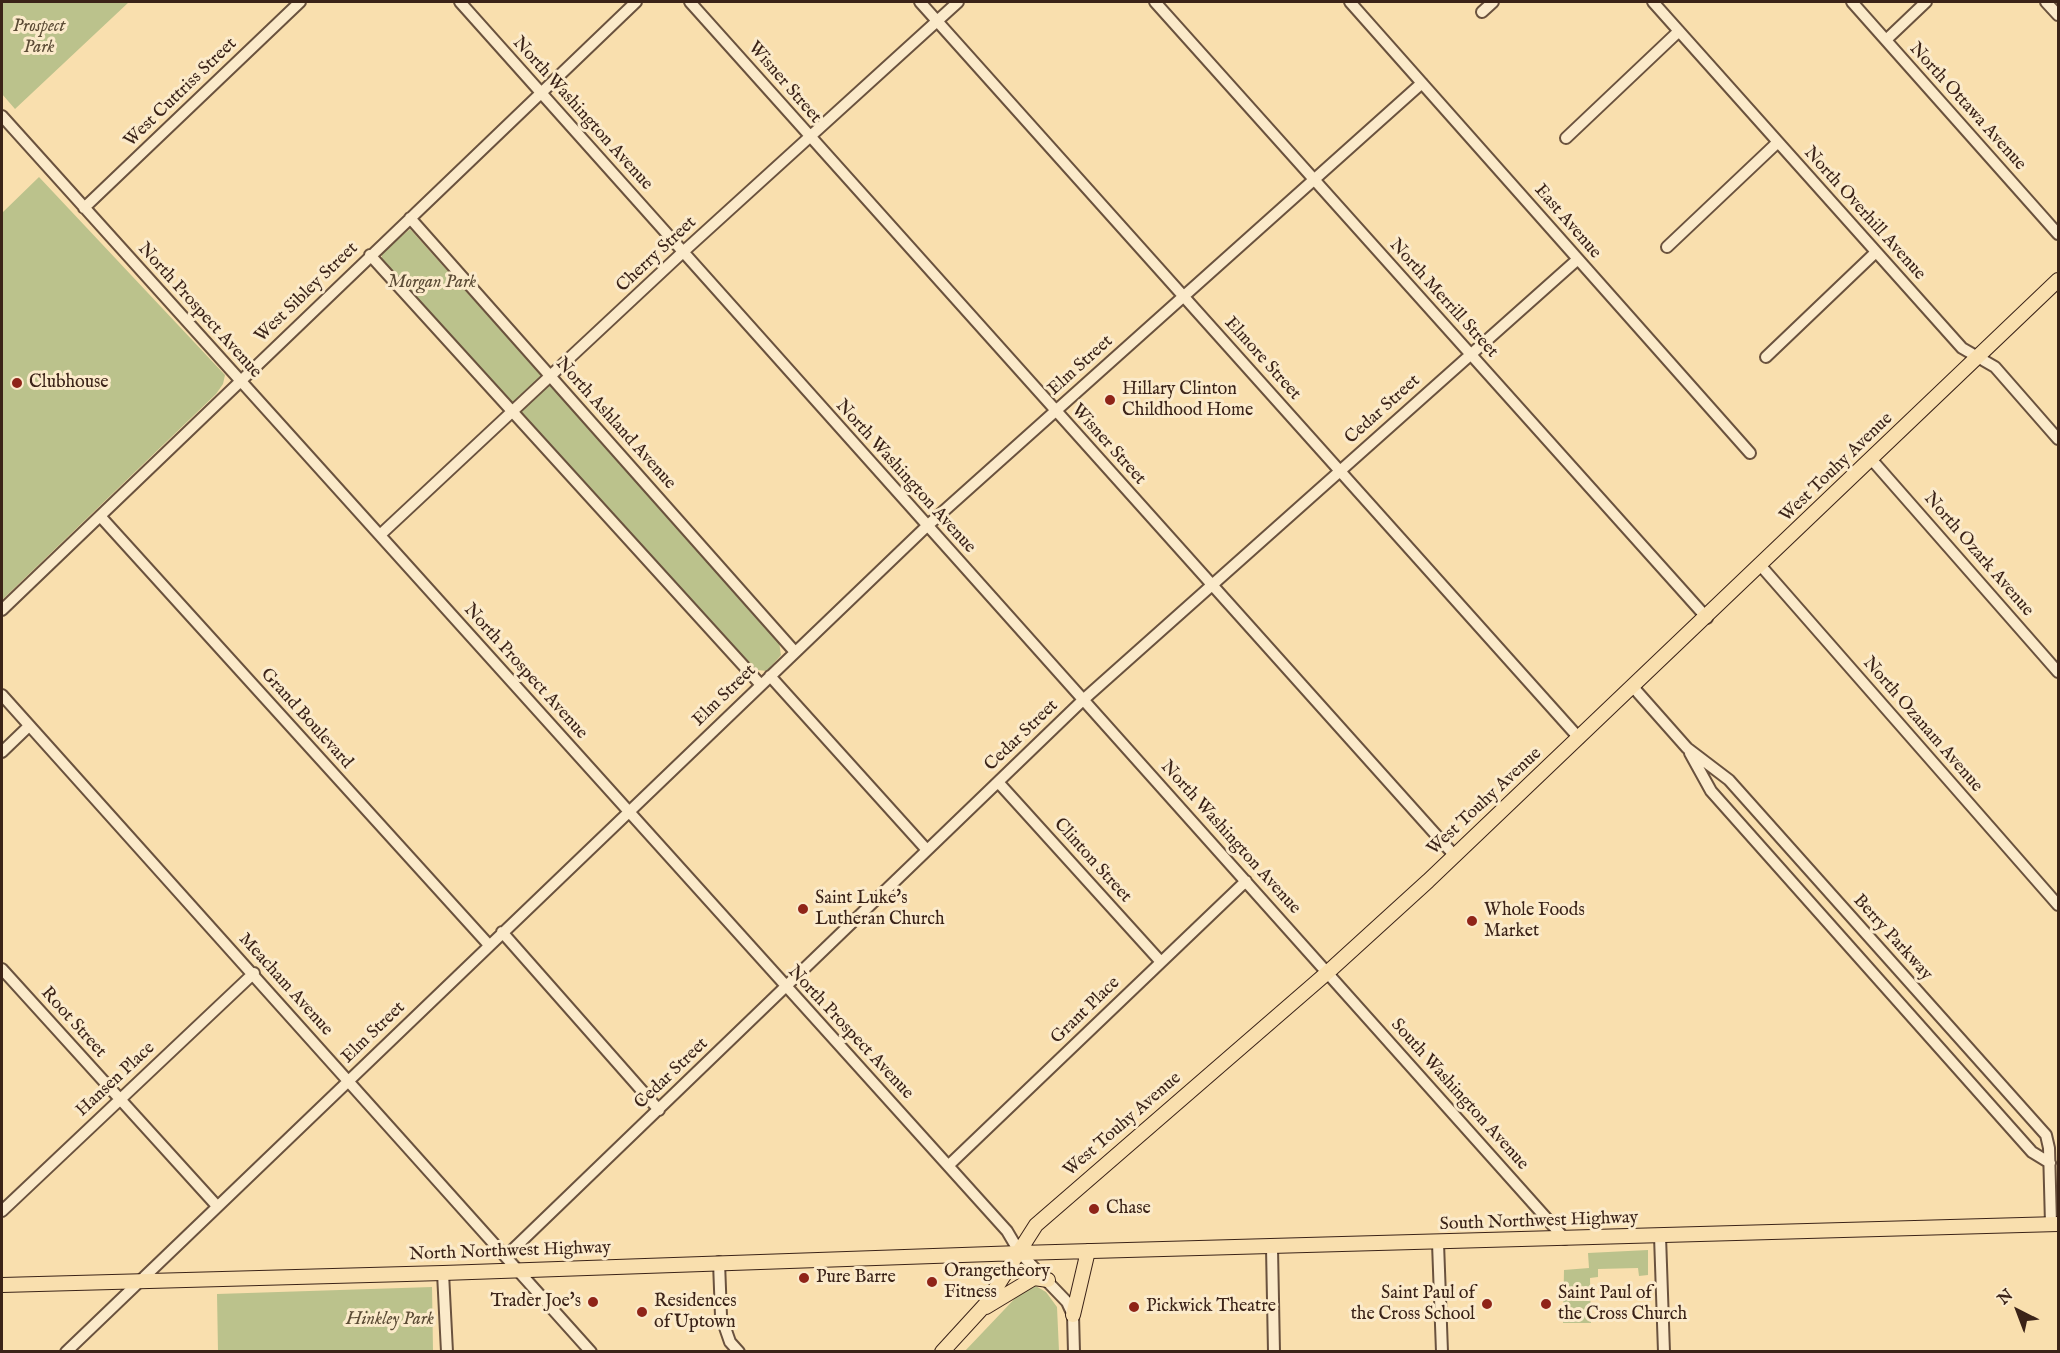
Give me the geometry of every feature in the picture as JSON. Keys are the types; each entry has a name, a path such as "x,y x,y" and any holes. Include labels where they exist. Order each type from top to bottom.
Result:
{"main road":[{"name":"West Touhy Avenue","path":"942,1352 979,1312 1020,1253 1036,1225 1328,972 1455,856 1707,618 2058,280"},
{"name":"South Northwest Highway","path":"1020,1253 1272,1248 2055,1224"},
{"path":"1073,1315 1088,1251"},
{"name":"North Northwest Highway","path":"3,1284 443,1274 719,1262 1020,1253"},
{"path":"979,1312 1023,1282 1034,1278 1048,1281"}],"street":[{"name":"West Cuttriss Street","path":"84,208 300,2"},
{"name":"North Washington Avenue","path":"460,2 1328,972"},
{"name":"West Sibley Street","path":"2,610 636,2"},
{"name":"Wisner Street","path":"690,2 1455,856"},
{"name":"Elmore Street","path":"920,2 1579,738"},
{"name":"Cherry Street","path":"380,535 683,252 958,2"},
{"name":"North Merrill Street","path":"1155,2 1707,618"},
{"name":"East Avenue","path":"1350,2 1750,453"},
{"path":"1482,12 1493,2"},
{"name":"North Overhill Avenue","path":"1653,2 1962,348 1995,367 2058,439"},
{"name":"North Ottawa Avenue","path":"1852,2 2058,234"},
{"path":"1886,40 1926,2"},
{"path":"2046,2 2058,15"},
{"path":"1566,138 1679,31"},
{"name":"Elm Street","path":"66,1352 927,526 1422,82"},
{"name":"North Prospect Avenue","path":"2,116 786,987 949,1164 1012,1236 1020,1253 1068,1302 1073,1315"},
{"path":"1667,247 1778,142"},
{"name":"North Ashland Avenue","path":"410,218 795,652"},
{"path":"1766,357 1876,252"},
{"path":"370,255 761,685"},
{"name":"Cedar Street","path":"506,1256 1083,700 1578,259"},
{"name":"North Ozark Avenue","path":"1872,460 2058,672"},
{"name":"Grand Boulevard","path":"100,516 489,945"},
{"name":"North Ozanam Avenue","path":"1761,566 2058,905"},
{"path":"770,676 927,850"},
{"name":"Berry Parkway","path":"1633,687 1687,748 1729,780 2046,1135 2055,1224"},
{"name":"Meacham Avenue","path":"2,695 591,1352"},
{"path":"2,752 29,726"},
{"name":"Berry Parkway","path":"1687,748 1711,791 2032,1152 2050,1164"},
{"name":"Clinton Street","path":"998,782 1161,962"},
{"name":"Grant Place","path":"949,1164 1246,881"},
{"path":"502,932 659,1110"},
{"name":"Root Street","path":"2,969 217,1206"},
{"name":"South Washington Avenue","path":"1328,972 1565,1239"},
{"name":"Hansen Place","path":"2,1210 254,974"},
{"path":"1660,1236 1664,1352"},
{"path":"1438,1243 1442,1352"},
{"path":"1272,1248 1274,1352"},
{"path":"719,1262 721,1316 730,1342 739,1352"},
{"path":"443,1274 447,1352"},
{"path":"1073,1315 1074,1352"}],"green space":[{"name":"Prospect Park","path":"2,2 129,2 15,109 2,94"},
{"path":"39,177 225,375 223,384 216,394 2,600 2,213"},
{"name":"Morgan Park","path":"410,229 774,635 779,642 781,655 767,671 757,670 748,665 382,260 382,253"},
{"path":"1648,1250 1648,1275 1639,1276 1638,1268 1598,1269 1598,1277 1590,1278 1591,1323 1563,1323 1564,1270 1589,1268 1588,1253"},
{"path":"1034,1285 1046,1292 1057,1307 1059,1351 964,1352 1022,1291"},
{"name":"Hinkley Park","path":"432,1287 433,1351 218,1351 217,1294"}],"place":[{"name":"Clubhouse","path":"17,383"},
{"name":"Hillary Clinton Childhood Home","path":"1110,400"},
{"name":"Saint Luke's Lutheran Church","path":"803,909"},
{"name":"Whole Foods Market","path":"1472,921"},
{"name":"Chase","path":"1094,1209"},
{"name":"Pure Barre","path":"804,1278"},
{"name":"Orangetheory Fitness","path":"932,1282"},
{"name":"Trader Joe's","path":"593,1302"},
{"name":"Saint Paul of the Cross School","path":"1487,1304"},
{"name":"Saint Paul of the Cross Church","path":"1546,1304"},
{"name":"Pickwick Theatre","path":"1134,1307"},
{"name":"Residences of Uptown","path":"642,1312"}]}
